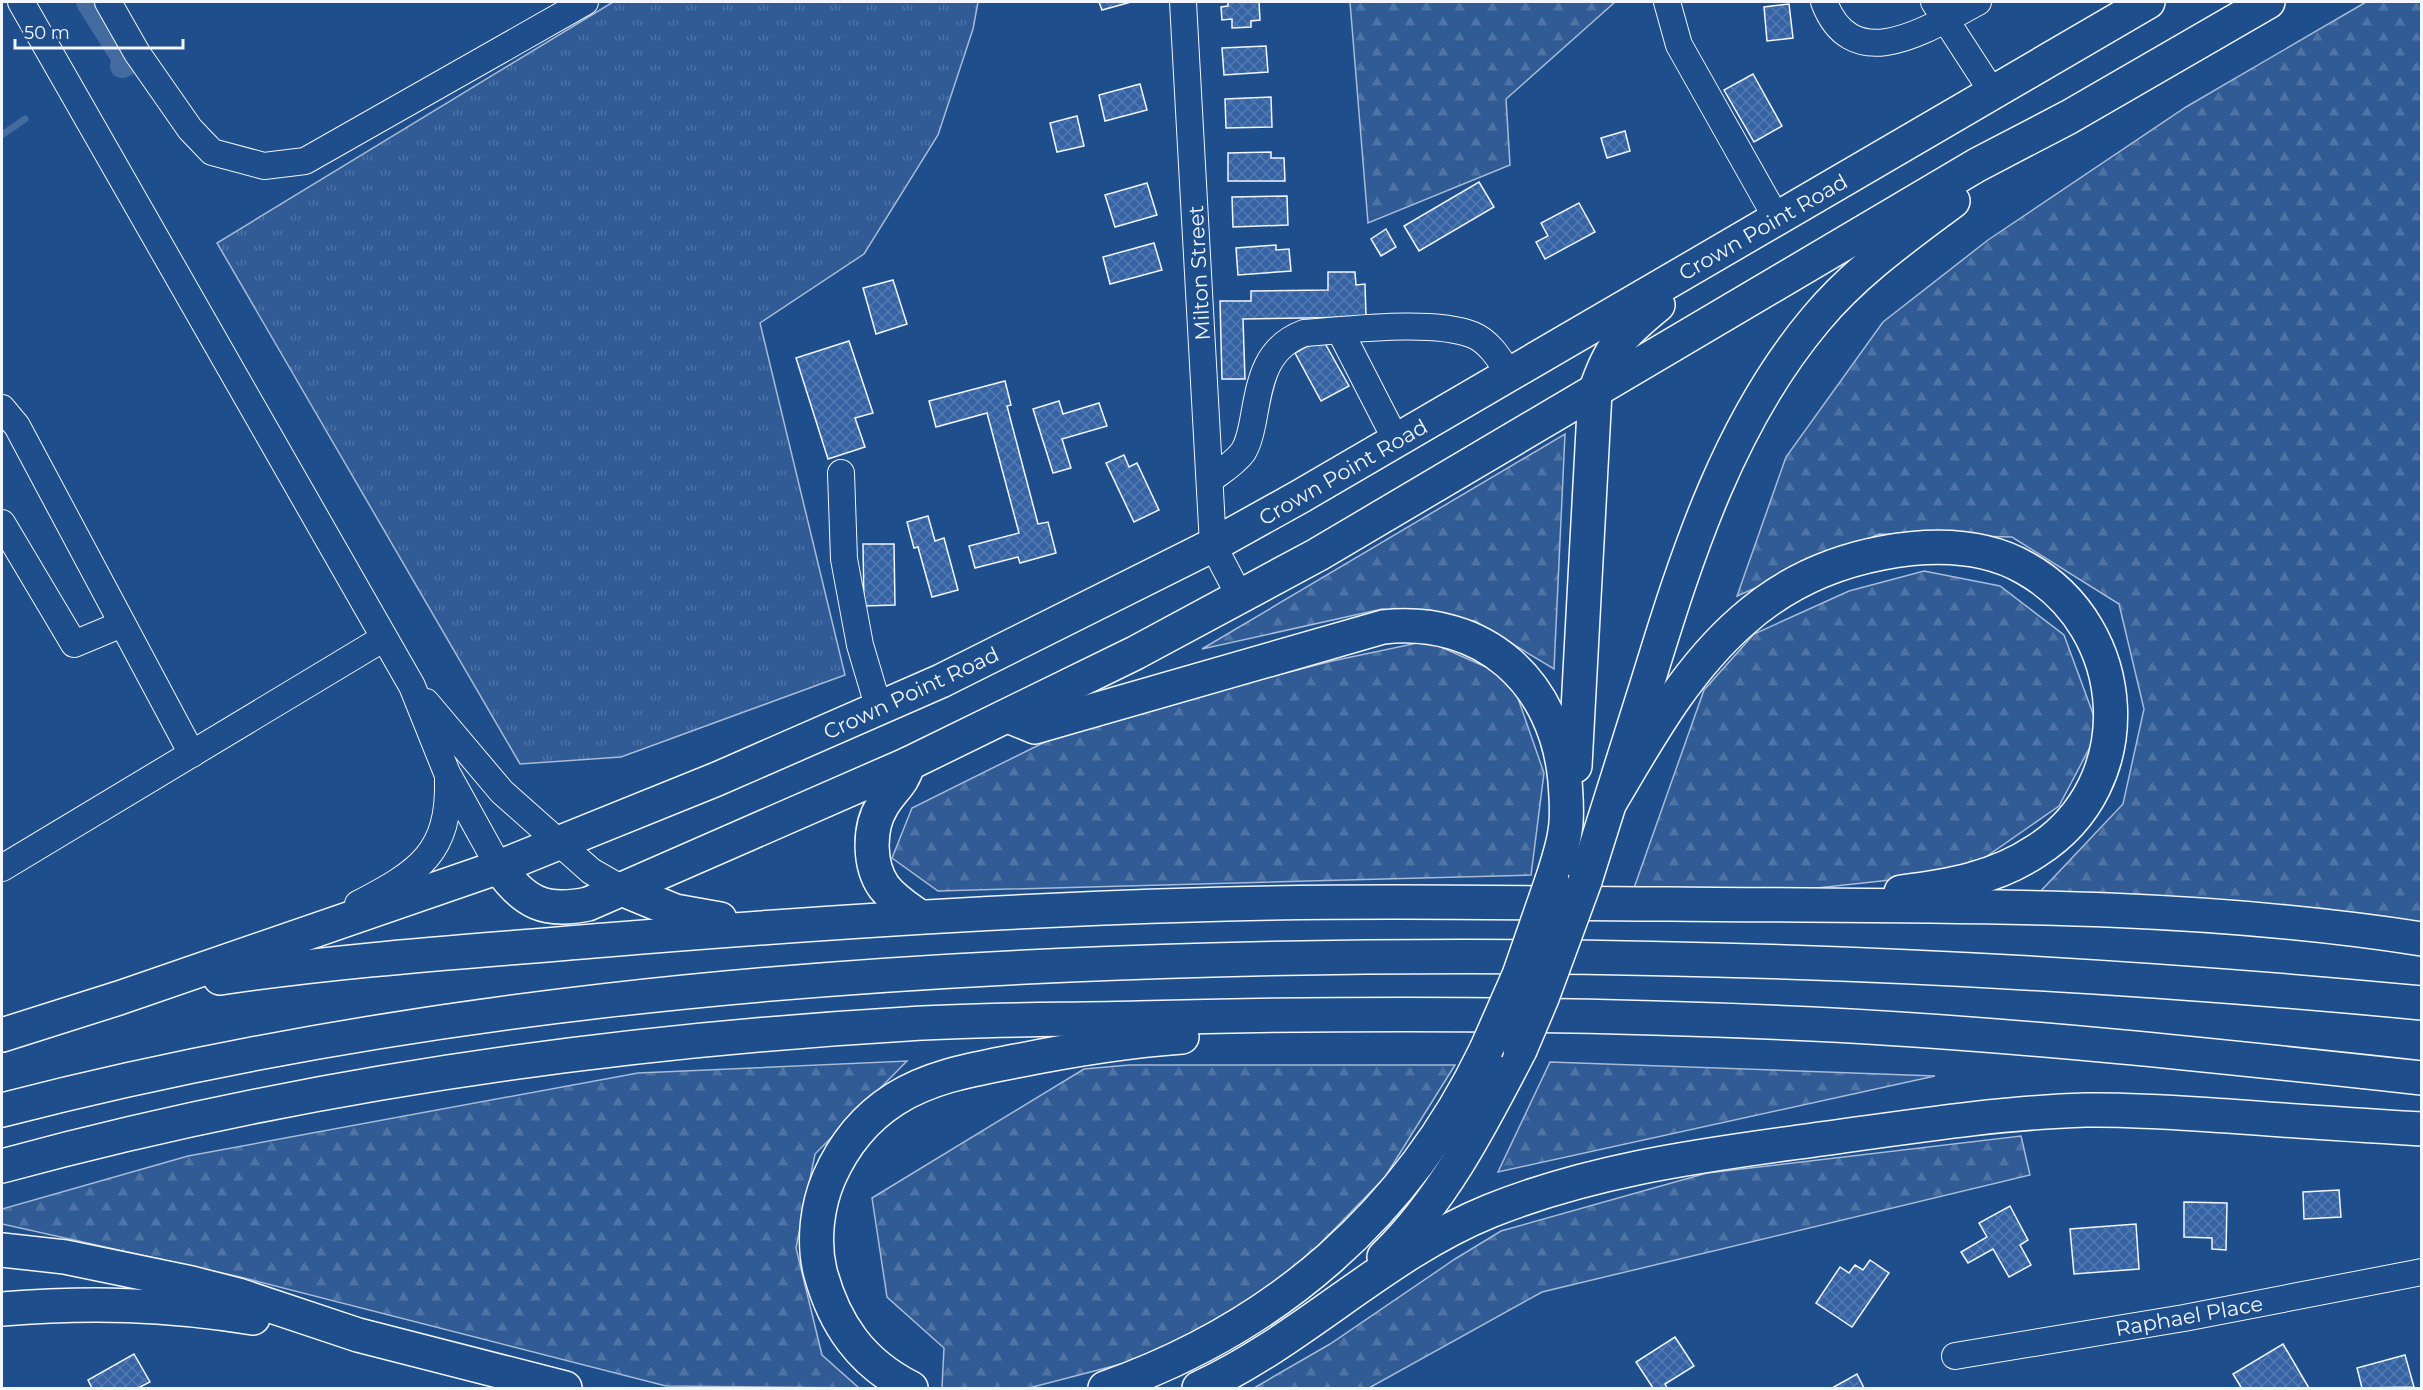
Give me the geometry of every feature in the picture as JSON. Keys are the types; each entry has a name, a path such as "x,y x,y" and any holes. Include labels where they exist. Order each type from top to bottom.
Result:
{"highway":[{"name":"Crown Point Road","path":"119,998 499,867 879,709 1213,545 1397,441 2148,2"},
{"path":"499,867 523,896 537,904 555,907 588,904 908,764 1008,716 1136,653 1240,597 1595,392 1977,165 2068,117 2268,2"},
{"path":"1333,1306 1402,1239 1435,1196 1469,1144 1520,1050 1542,998 1585,881 1686,562 1726,466 1769,382 1817,318 1856,277 1930,218 2068,117"},
{"path":"1105,1389 1176,1361 1208,1344 1297,1287 1328,1263 1362,1229 1414,1170 1452,1114 1486,1050 1523,965 1566,831 1575,769 1595,392 1610,353 1628,329 1738,242"},
{"path":"1611,801 1682,687 1710,652 1741,622 1776,594 1816,572 1858,558 1900,549 1961,548 1983,552 2024,567 2067,599 2089,631 2099,651 2110,693 2112,717 2110,740 2097,782 2058,835 2014,864 1962,882 1782,906"},
{"path":"1008,716 1035,727 1376,628 1398,625 1431,627 1464,636 1495,652 1519,670 1538,694 1550,717 1562,750 1566,794 1566,831"},
{"path":"908,764 904,780 881,807 875,822 873,852 883,885 896,900 920,917"},
{"path":"624,890 675,911 785,926"},
{"path":"2,1035 119,998 220,978 348,961 785,926 1129,907 1337,902 1782,906 2194,914 2314,924 2421,939"},
{"path":"2,1110 165,1072 446,1020 704,988 849,976 1111,962 1424,956 1657,958 1997,971 2421,1003"},
{"path":"911,1389 884,1374 845,1333 832,1309 818,1262 819,1208 826,1185 837,1159 870,1118 894,1099 916,1087 980,1068 1081,1048 1145,1040 1268,1033 1337,1012"},
{"path":"2,1166 59,1150 263,1105 579,1054 746,1036 911,1023 1337,1012 1574,1014 1816,1024 2071,1042 2421,1078"},
{"path":"1199,1389 1275,1346 1423,1246 1489,1211 1572,1182 1703,1155 1976,1118 2090,1110 2144,1111 2421,1129"},
{"path":"2,1250 65,1257 191,1283 238,1295 358,1335 565,1389"},
{"path":"2,1309 81,1304 145,1304 358,1335"}],"street":[{"path":"21,2 412,686 447,772 499,867"},
{"path":"108,2 137,53 190,129 212,152 264,166 305,161 585,2"},
{"name":"Milton Street","path":"1183,2 1213,545"},
{"path":"1667,2 1679,45 1777,219"},
{"path":"1824,2 1841,32 1856,41 1890,42 1939,11 1978,2"},
{"path":"1939,11 1993,93"},
{"path":"1211,479 1244,451 1251,435 1261,384 1276,350 1289,339 1304,333 1447,329 1474,336 1490,347 1510,375"},
{"path":"1340,331 1397,441"},
{"path":"2,408 16,426 192,754"},
{"path":"841,473 845,568 860,645 879,709"},
{"path":"2,523 74,644 122,624"},
{"path":"1213,545 1240,597"},
{"path":"2,868 384,638"},
{"path":"412,686 502,792 591,871 624,890"},
{"path":"300,934 397,883 433,852 445,824 449,806 447,772"},
{"name":"Raphael Place","path":"1955,1356 2184,1318 2421,1272"}],"green space":[{"path":"613,2 978,2 973,29 938,135 864,254 760,323 845,675 621,757 520,764 217,243"},
{"path":"1350,2 1615,2 1506,99 1510,165 1368,223"},
{"path":"2366,2 2421,2 2421,932 2038,894 2123,804 2144,709 2119,604 2012,537 1879,534 1737,596 1786,457 1883,322 1988,240 2186,107"},
{"path":"1565,434 1554,669 1475,621 1382,609 1202,649"},
{"path":"1924,571 2000,586 2064,635 2099,730 2059,806 1964,872 1817,888 1634,888 1704,690 1754,634 1849,591"},
{"path":"1427,641 1511,678 1544,773 1531,875 938,891 892,858 912,808 1075,727 1332,661"},
{"path":"907,1061 815,1154 796,1248 822,1355 859,1388 666,1386 240,1277 2,1224 2,1209 188,1156 638,1073"},
{"path":"1550,1062 1935,1076 1498,1172"},
{"path":"1129,1065 1455,1065 1385,1177 1288,1277 1152,1356 1029,1388 942,1388 944,1348 887,1297 872,1198 1084,1069"},
{"path":"2021,1136 2030,1175 1542,1292 1369,1388 1254,1388 1330,1344 1455,1259 1501,1231 1707,1173"}],"building":[{"path":"1099,2 1131,2 1102,10"},
{"path":"1228,2 1259,2 1260,20 1251,21 1251,27 1232,28 1232,19 1222,20 1221,7 1228,6"},
{"path":"1789,4 1793,38 1767,41 1764,7"},
{"path":"1266,46 1268,72 1224,75 1222,48"},
{"path":"1753,74 1782,126 1754,142 1724,90"},
{"path":"1140,84 1147,110 1105,121 1099,95"},
{"path":"1271,97 1272,127 1226,128 1225,99"},
{"path":"1077,116 1084,146 1057,152 1050,123"},
{"path":"1625,131 1630,151 1607,158 1601,138"},
{"path":"1271,152 1271,158 1284,158 1285,181 1228,181 1228,153"},
{"path":"1479,182 1494,207 1419,251 1404,226"},
{"path":"1147,183 1157,215 1115,227 1105,195"},
{"path":"1287,196 1288,225 1233,227 1232,197"},
{"path":"1579,203 1595,232 1545,259 1536,242 1548,236 1541,223"},
{"path":"1386,229 1396,247 1381,256 1371,239"},
{"path":"1154,243 1162,270 1110,284 1103,257"},
{"path":"1276,245 1276,250 1289,249 1291,271 1238,275 1236,248"},
{"path":"1328,272 1355,272 1356,285 1365,284 1366,317 1243,319 1245,379 1222,379 1220,301 1251,301 1251,291 1328,290"},
{"path":"893,280 907,324 876,334 863,288"},
{"path":"1322,338 1349,386 1321,401 1295,353"},
{"path":"849,341 873,413 855,418 865,447 828,459 796,358"},
{"path":"1005,381 1011,405 1007,406 1038,524 1048,522 1056,553 1020,563 1018,557 975,568 969,546 1019,533 987,413 936,427 929,401"},
{"path":"1059,401 1063,414 1099,403 1107,426 1062,439 1071,468 1053,473 1033,409"},
{"path":"1124,455 1129,467 1137,463 1159,510 1134,522 1106,463"},
{"path":"928,516 935,541 944,538 958,590 932,597 918,547 914,548 907,522"},
{"path":"863,544 894,544 895,605 864,606"},
{"path":"2339,1190 2341,1217 2304,1219 2303,1192"},
{"path":"2184,1202 2227,1203 2226,1250 2212,1249 2212,1238 2184,1237"},
{"path":"2010,1206 2028,1240 2020,1245 2031,1265 2009,1277 1993,1249 1968,1263 1961,1252 1987,1237 1979,1223"},
{"path":"2136,1224 2139,1269 2074,1274 2070,1229"},
{"path":"1870,1260 1889,1273 1852,1327 1816,1303 1840,1267 1849,1273 1855,1265 1863,1270"},
{"path":"1675,1337 1694,1366 1665,1384 1667,1388 1653,1388 1636,1362"},
{"path":"2283,1344 2309,1388 2239,1388 2241,1387 2233,1374"},
{"path":"134,1354 150,1382 138,1388 92,1388 88,1380"},
{"path":"2405,1355 2414,1387 2362,1388 2357,1368"},
{"path":"1857,1374 1864,1388 1832,1388"}],"waterway":[{"path":"88,2 127,64 122,66"},
{"path":"2,135 25,119"}]}
